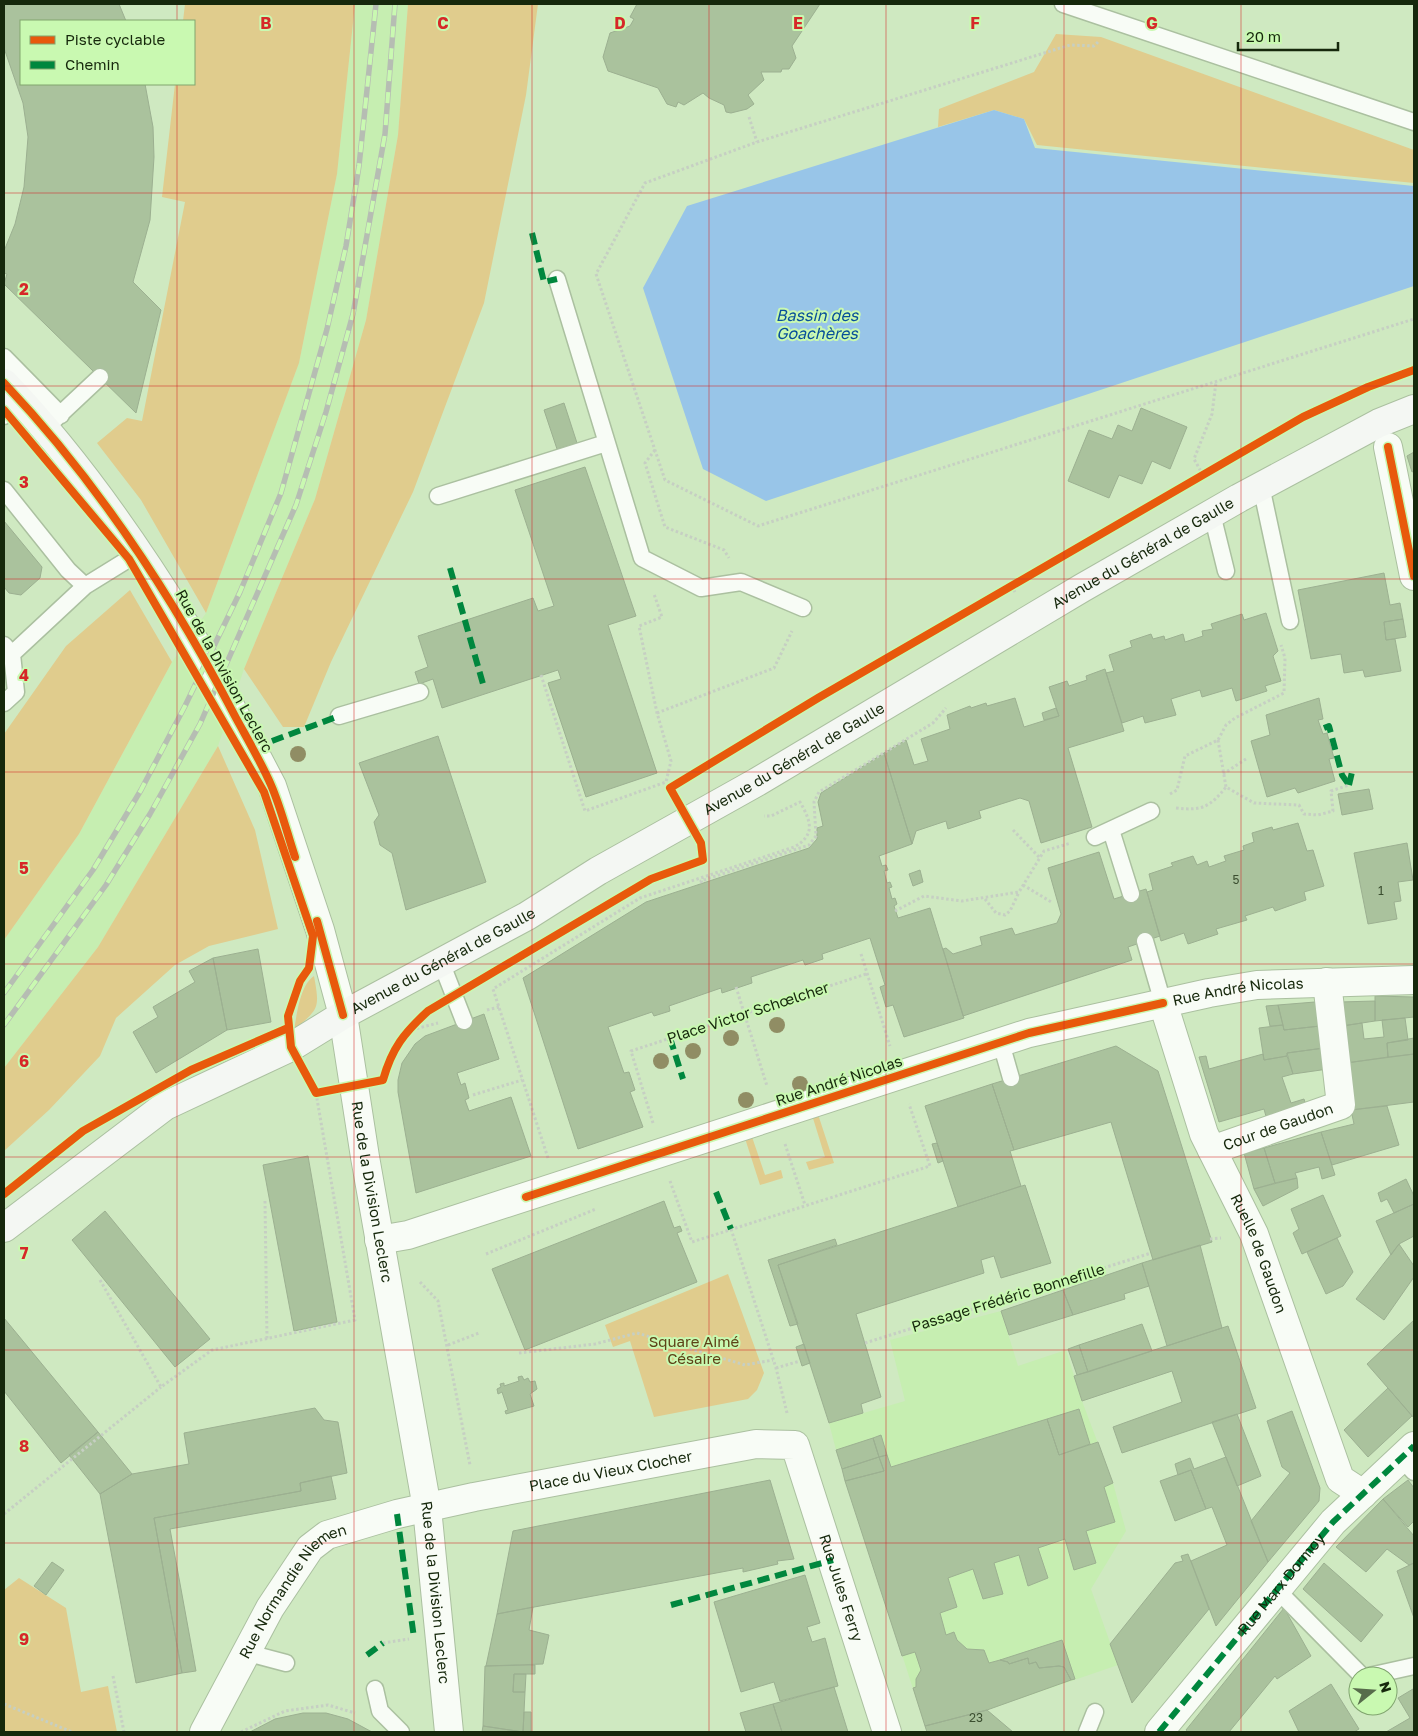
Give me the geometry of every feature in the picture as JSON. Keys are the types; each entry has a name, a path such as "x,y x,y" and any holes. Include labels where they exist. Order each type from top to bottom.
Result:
{"main road":[{"name":"Rue de la Division Leclerc","path":"10,400 53,421 94,489 140,552 185,625"},
{"name":"Avenue du Général de Gaulle","path":"4,1228 165,1106 291,1047 343,1015 527,916 598,871 758,782 1082,588 1261,486 1380,423 1414,409"}],"street":[{"path":"1388,447 1414,576"},
{"name":"Rue de la Division Leclerc","path":"185,625 216,679 272,786 320,930 343,1015 379,1240 427,1508 449,1732"},
{"name":"Rue André Nicolas","path":"379,1240 408,1235 1029,1033 1209,993 1257,985 1414,980"},
{"name":"Cour de Gaudon","path":"1212,1150 1340,1105 1327,982"},
{"name":"Ruelle de Gaudon","path":"1163,1004 1204,1134 1254,1234 1340,1479 1363,1494"},
{"name":"Place du Vieux Clocher","path":"427,1508 474,1497 756,1444 795,1445"},
{"name":"Rue Jules Ferry","path":"795,1445 887,1732"},
{"name":"Rue Marx Dormoy","path":"1159,1732 1333,1522 1363,1494 1410,1458"},
{"name":"Rue Normandie Niemen","path":"204,1732 248,1653 270,1608 310,1548 327,1535 427,1508"}],"lane":[{"path":"1063,4 1414,122"},
{"path":"557,279 642,558 702,588 741,582 803,608"},
{"path":"4,356 53,421 100,377"},
{"path":"438,496 606,443"},
{"path":"1261,486 1290,621"},
{"path":"4,490 68,570 85,586"},
{"path":"1212,514 1226,571"},
{"path":"4,703 16,692 8,650 85,586 140,552"},
{"path":"339,716 420,692"},
{"path":"1095,837 1151,811"},
{"path":"1111,830 1131,894"},
{"path":"1145,941 1163,1004"},
{"path":"441,962 464,1022"},
{"path":"1001,1043 1011,1078"},
{"path":"1277,1590 1352,1666"},
{"path":"248,1653 286,1663"},
{"path":"1398,1670 1414,1666"},
{"path":"375,1689 380,1711 401,1732"},
{"path":"1087,1732 1095,1712"}],"path":[{"path":"1118,22 1094,46 1070,45 756,142 645,183 596,274 665,480 758,526 1414,319"},
{"path":"749,117 756,142"},
{"path":"1203,475 1194,459 1212,414 1216,382"},
{"path":"655,450 645,462 665,527 724,550 741,582"},
{"path":"1195,480 1211,471"},
{"path":"1003,590 1019,581"},
{"path":"541,675 584,811 666,782 671,761 657,713 639,626 662,617 653,592"},
{"path":"657,713 774,668 803,608"},
{"path":"1151,811 1163,798 1177,790 1185,756 1218,740 1226,725 1235,718 1284,693 1286,658 1280,641"},
{"path":"702,883 701,881 809,845 816,836 814,802 819,792 933,723"},
{"path":"1218,740 1226,787 1254,803 1299,804 1304,814 1318,815 1333,811 1331,791 1349,785"},
{"path":"1223,774 1246,759"},
{"path":"670,788 678,784"},
{"path":"1151,811 1170,808 1192,810 1213,803 1226,787"},
{"path":"557,1187 493,989 640,898 794,847 804,841 809,834 809,818 800,802"},
{"path":"1013,830 1040,858"},
{"path":"984,898 996,913 1004,916 1010,911 1044,850 1095,837"},
{"path":"1023,885 1053,903"},
{"path":"895,911 924,896 962,901 1019,892"},
{"path":"288,1016 294,994 304,974"},
{"path":"407,1031 428,1011"},
{"path":"473,1095 522,1080"},
{"path":"4,1514 161,1387 212,1350 356,1320 316,1092"},
{"path":"692,1242 930,1166"},
{"path":"265,1201 267,1339"},
{"path":"486,1254 602,1207"},
{"path":"731,1229 776,1368 795,1445"},
{"path":"100,1280 161,1387"},
{"path":"419,1281 438,1301 472,1474"},
{"path":"448,1345 478,1333"},
{"path":"519,1353 595,1344 637,1333 745,1365 773,1360"},
{"path":"776,1368 800,1361"},
{"path":"383,1643 414,1638"},
{"path":"113,1676 124,1732"},
{"path":"4,1704 72,1732"},
{"path":"241,1732 285,1711 328,1706 363,1715"}],"shaded area":[{"path":"355,4 408,4 398,135 366,320 315,499 244,669 218,746 98,947 4,1068 4,940 79,834 172,662 206,613 299,363 337,174"},
{"path":"1001,1311 1018,1366 1066,1350 1082,1401 1113,1483 1126,1531 1091,1589 1118,1665 987,1710 925,1726 829,1423 905,1401 890,1340"}],"green space":[{"path":"185,4 355,4 337,174 299,363 206,613 141,500 97,443 127,418 142,421 185,202 162,197 175,85 195,85 195,20 183,20"},
{"path":"408,4 538,4 526,95 484,303 413,492 331,662 304,727 283,727 244,669 315,499 366,320 398,135"},
{"path":"1056,34 1101,37 1414,150 1414,183 1037,145 1024,119 994,110 938,127 939,109 1034,72"},
{"path":"130,590 172,662 79,834 4,940 4,734 66,646"},
{"path":"218,746 255,830 278,929 209,946 175,965 116,1018 100,1056 49,1110 4,1151 4,1068 98,947"},
{"path":"314,976 317,995 316,1007 309,1017 294,1030 302,993 309,980"},
{"path":"815,1105 834,1163 809,1170 806,1162 825,1157 812,1115"},
{"path":"742,1129 751,1134 765,1175 781,1170 783,1178 760,1185"},
{"name":"Square Aimé Césaire","path":"728,1274 764,1373 757,1390 748,1399 654,1417 630,1341 613,1347 605,1325"},
{"path":"19,1578 66,1608 81,1692 108,1686 117,1732 4,1732 4,1590"}],"water":[{"name":"Bassin des Goachères","path":"994,110 1024,119 1035,148 1414,186 1414,286 766,501 703,469 643,288 687,206"}],"building":[{"path":"4,4 119,4 126,20 20,20 20,85 145,85 153,127 154,157 150,220 133,282 161,310 136,413 4,284 7,274 4,273 4,251 15,224 24,187 28,137 23,103 4,48"},
{"path":"637,4 820,4 792,46 796,58 789,69 782,69 781,72 761,72 764,80 748,95 754,104 747,109 731,113 726,112 724,105 703,93 684,105 678,102 676,107 667,104 658,88 608,71 603,57 610,33 630,26 634,19 630,17"},
{"path":"564,403 577,443 557,449 544,410"},
{"path":"1141,408 1187,427 1170,469 1152,461 1142,484 1119,475 1109,498 1068,481 1089,430 1112,439 1118,425 1132,431"},
{"path":"1414,452 1414,471 1412,472 1407,456"},
{"path":"585,467 636,616 608,625 657,773 586,797 548,683 561,679 558,670 442,708 433,679 419,684 415,672 428,667 418,636 533,598 538,611 554,606 515,490"},
{"path":"4,521 42,567 40,578 21,595 9,593 4,587"},
{"path":"1384,573 1390,605 1400,603 1403,619 1384,622 1386,640 1395,639 1401,671 1365,677 1363,670 1344,673 1341,654 1311,659 1298,590"},
{"path":"1266,613 1278,651 1273,656 1281,681 1265,686 1267,691 1236,701 1232,688 1202,697 1200,690 1171,699 1176,715 1145,723 1143,716 1122,723 1106,673 1114,671 1109,655 1132,647 1130,641 1151,634 1153,639 1164,636 1165,640 1183,634 1185,642 1203,636 1202,631 1213,629 1211,624 1242,614 1244,620"},
{"path":"1403,619 1406,637 1386,640 1384,622"},
{"path":"1105,669 1124,731 1068,748 1092,827 1041,843 1029,801 1020,798 979,811 981,818 948,829 946,821 916,831 912,844 884,753 906,740 914,765 928,761 921,739 950,729 947,715 970,706 971,708 986,703 987,706 1015,698 1024,727 1059,716 1049,687 1067,681 1069,686 1087,680 1086,676"},
{"path":"1319,698 1323,719 1318,720 1323,734 1327,733 1334,758 1329,759 1335,781 1298,793 1295,788 1267,797 1251,741 1270,735 1266,715"},
{"path":"1056,708 1059,716 1044,720 1042,713"},
{"path":"438,736 486,882 406,910 392,853 380,845 374,822 379,815 359,763"},
{"path":"884,753 912,844 879,856 882,866 886,865 888,870 884,871 887,883 890,882 892,887 889,888 892,899 895,898 897,904 894,906 898,918 930,908 964,1018 904,1037 893,1005 886,1007 880,987 885,985 870,938 822,954 823,959 805,965 803,960 751,977 752,983 722,993 721,988 669,1006 670,1011 654,1016 652,1012 608,1027 624,1073 629,1072 635,1090 630,1092 643,1127 578,1149 523,978 646,902 809,848 817,839 817,828 823,826 818,802 821,793"},
{"path":"1369,789 1373,809 1342,815 1338,794"},
{"path":"1298,823 1307,851 1313,850 1324,886 1304,892 1306,900 1275,911 1273,907 1245,916 1247,920 1216,929 1218,934 1188,944 1184,933 1161,941 1147,892 1153,890 1149,874 1173,866 1171,863 1193,856 1197,865 1207,861 1209,867 1226,861 1224,856 1244,850 1243,846 1254,842 1252,833 1272,827 1273,830"},
{"path":"1407,843 1413,880 1398,882 1401,901 1394,902 1397,919 1368,924 1354,853"},
{"path":"1099,852 1114,899 1146,889 1160,936 1128,947 1132,960 963,1016 943,949 946,948 953,954 982,945 980,937 1012,928 1015,935 1057,923 1061,914 1048,868"},
{"path":"920,870 923,882 913,886 909,874"},
{"path":"258,949 271,1022 227,1030 213,958"},
{"path":"213,958 227,1030 156,1073 133,1032 158,1017 153,1007 195,982 189,971"},
{"path":"1375,996 1414,997 1414,1017 1375,1021"},
{"path":"1375,1001 1375,1021 1342,1026 1340,1002"},
{"path":"1315,1002 1320,1026 1284,1030 1278,1005"},
{"path":"1278,1005 1283,1025 1270,1026 1266,1006"},
{"path":"484,1014 499,1059 457,1073 461,1085 465,1083 469,1098 465,1100 469,1111 511,1097 531,1156 416,1193 398,1092 398,1080 402,1063 415,1044 425,1036"},
{"path":"1405,1018 1408,1040 1387,1043 1388,1057 1346,1063 1342,1026 1362,1023 1364,1039 1384,1037 1382,1020"},
{"path":"1283,1025 1284,1030 1320,1026 1324,1048 1287,1053 1287,1056 1264,1060 1259,1028"},
{"path":"1414,1038 1414,1054 1388,1057 1387,1043"},
{"path":"1116,1046 1158,1071 1212,1242 1153,1260 1111,1122 1014,1150 992,1084"},
{"path":"1324,1048 1328,1069 1293,1074 1287,1053"},
{"path":"1263,1054 1264,1060 1287,1056 1293,1074 1282,1077 1291,1103 1304,1099 1307,1109 1267,1120 1264,1109 1219,1122 1199,1057 1206,1056 1209,1069"},
{"path":"1414,1054 1414,1102 1351,1110 1346,1063"},
{"path":"992,1084 1014,1150 1010,1151 1021,1186 958,1207 925,1106"},
{"path":"1387,1106 1399,1145 1332,1165 1321,1132 1354,1124 1351,1110"},
{"path":"1321,1132 1335,1175 1322,1179 1319,1167 1295,1173 1297,1178 1275,1183 1264,1148"},
{"path":"937,1143 943,1161 938,1163 932,1144"},
{"path":"1264,1148 1275,1183 1254,1189 1244,1153"},
{"path":"308,1156 337,1322 294,1331 263,1165"},
{"path":"1297,1178 1298,1188 1263,1206 1254,1189"},
{"path":"1406,1179 1414,1196 1414,1204 1394,1213 1387,1199 1381,1202 1378,1193"},
{"path":"1025,1185 1051,1263 1001,1278 994,1256 981,1260 984,1273 856,1314 881,1397 861,1404 863,1413 829,1423 778,1265"},
{"path":"1323,1195 1341,1236 1302,1254 1293,1233 1299,1229 1291,1209"},
{"path":"664,1201 674,1228 680,1226 682,1231 677,1233 697,1282 525,1350 492,1269"},
{"path":"1414,1204 1414,1236 1399,1244 1391,1255 1376,1221"},
{"path":"105,1211 210,1339 175,1367 72,1240"},
{"path":"1337,1238 1353,1272 1343,1286 1326,1294 1307,1252"},
{"path":"835,1239 837,1245 778,1265 798,1324 790,1326 768,1260"},
{"path":"1399,1244 1414,1266 1414,1277 1384,1320 1356,1299"},
{"path":"1200,1245 1222,1328 1167,1346 1142,1263"},
{"path":"1142,1263 1149,1286 1124,1294 1125,1299 1073,1315 1063,1290"},
{"path":"1063,1290 1073,1315 1009,1335 1001,1311"},
{"path":"4,1318 98,1432 61,1463 4,1391"},
{"path":"1414,1320 1414,1418 1367,1364"},
{"path":"1142,1324 1152,1351 1088,1372 1079,1345"},
{"path":"1228,1326 1256,1408 1122,1453 1113,1427 1182,1402 1172,1371 1082,1401 1074,1376"},
{"path":"804,1344 810,1363 802,1366 796,1347"},
{"path":"1079,1345 1088,1372 1077,1375 1068,1349"},
{"path":"522,1376 524,1380 528,1378 530,1382 535,1381 537,1389 530,1394 534,1406 506,1414 505,1411 508,1410 502,1392 498,1394 497,1389 501,1387 500,1384 504,1383 504,1386 519,1381 518,1377"},
{"path":"1388,1388 1412,1416 1368,1457 1344,1430"},
{"path":"315,1408 324,1420 338,1422 347,1473 300,1483 301,1491 154,1518 182,1673 136,1683 100,1494 132,1474 189,1464 184,1433"},
{"path":"1079,1409 1090,1444 1059,1455 1047,1419"},
{"path":"1292,1411 1320,1488 1319,1501 1268,1562 1251,1521 1290,1473 1282,1467 1267,1421"},
{"path":"1237,1414 1261,1476 1237,1486 1212,1422"},
{"path":"1047,1419 1059,1455 1098,1442 1113,1483 1104,1487 1115,1522 1086,1531 1096,1563 1074,1570 1065,1539 1038,1548 1048,1578 1028,1586 1019,1555 994,1563 1003,1594 983,1599 973,1569 948,1578 957,1607 940,1613 946,1635 954,1632 957,1640 967,1649 984,1650 989,1663 1000,1660 1009,1664 1028,1658 1029,1664 1036,1662 1039,1668 1064,1667 1071,1680 987,1710 925,1726 913,1688 916,1687 916,1679 921,1670 915,1652 902,1656 845,1481 884,1471 879,1457 887,1455 891,1467"},
{"path":"98,1432 132,1474 100,1494 69,1455"},
{"path":"881,1435 887,1455 879,1457 873,1438"},
{"path":"873,1438 879,1457 842,1469 836,1450"},
{"path":"879,1457 884,1471 845,1481 842,1469"},
{"path":"1226,1457 1268,1562 1216,1626 1191,1561 1227,1545 1212,1507 1206,1509 1191,1470 1178,1475 1175,1464 1190,1458 1194,1469"},
{"path":"1191,1470 1206,1509 1175,1521 1160,1481"},
{"path":"331,1476 336,1499 170,1529 196,1671 182,1673 154,1518 301,1491 300,1483"},
{"path":"770,1480 794,1559 777,1561 778,1564 743,1572 743,1568 497,1614 513,1531"},
{"path":"1408,1480 1414,1488 1414,1521 1408,1527 1383,1499"},
{"path":"1383,1499 1414,1536 1414,1563 1409,1565 1387,1549 1366,1572 1336,1547"},
{"path":"1188,1554 1209,1609 1132,1703 1110,1644 1175,1563 1183,1561 1181,1556"},
{"path":"52,1562 64,1570 46,1595 34,1586"},
{"path":"1324,1563 1383,1615 1361,1642 1303,1589"},
{"path":"1414,1563 1414,1618 1397,1571"},
{"path":"805,1575 820,1623 807,1627 812,1642 825,1638 838,1686 780,1701 774,1682 741,1692 714,1602"},
{"path":"533,1607 529,1630 549,1635 543,1664 486,1666 497,1614"},
{"path":"1284,1608 1311,1656 1277,1679 1275,1676 1229,1732 1188,1732 1186,1730"},
{"path":"1062,1640 1075,1679 1071,1680 1064,1667 1039,1668 1036,1662 1029,1664 1028,1658 1009,1664 1000,1660"},
{"path":"535,1665 535,1674 514,1674 513,1692 525,1692 523,1732 483,1726 485,1666"},
{"path":"514,1674 526,1674 525,1692 513,1692"},
{"path":"1331,1684 1348,1711 1348,1716 1351,1716 1359,1729 1354,1732 1299,1732 1289,1711"},
{"path":"834,1687 848,1732 782,1732 773,1704"},
{"path":"1413,1689 1414,1732 1386,1732 1410,1718 1398,1698"},
{"path":"773,1704 782,1732 746,1732 740,1713"},
{"path":"987,1710 1013,1732 927,1732 925,1726"},
{"path":"524,1712 531,1712 531,1732 523,1732"},
{"path":"303,1713 326,1713 348,1719 372,1732 250,1732 275,1719"},
{"path":"483,1726 523,1732 482,1732"}],"railway":[{"path":"4,993 93,870 141,790 185,706 240,592 281,493 327,329 346,246 359,166 376,4"},
{"path":"4,1025 106,885 150,814 200,724 296,505 326,412 353,314 385,134 395,4"}],"marked path":[{"path":"532,233 544,282 557,279"},
{"path":"450,568 483,684"},
{"path":"272,741 339,716"},
{"path":"1324,728 1329,726 1342,775 1349,785"},
{"path":"1349,785 1352,772"},
{"path":"670,1038 683,1079"},
{"path":"716,1192 731,1229"},
{"path":"1159,1732 1333,1522 1414,1446"},
{"path":"397,1514 414,1638"},
{"path":"671,1605 833,1560"},
{"path":"367,1655 383,1643"}],"cycle path":[{"path":"4,410 129,559 264,792 313,936 309,968 300,981 288,1016 291,1047 316,1093 383,1080 390,1059 400,1042 428,1011 651,879 703,860 701,843 670,788 818,698 1303,417 1368,387 1414,370"},
{"path":"4,383 71,460 132,542 160,585 212,673 263,768 278,803 295,857"},
{"path":"1388,447 1414,576"},
{"path":"317,921 343,1015"},
{"path":"526,1197 1029,1033 1163,1003"},
{"path":"4,1194 83,1131 191,1070 288,1028"}]}
